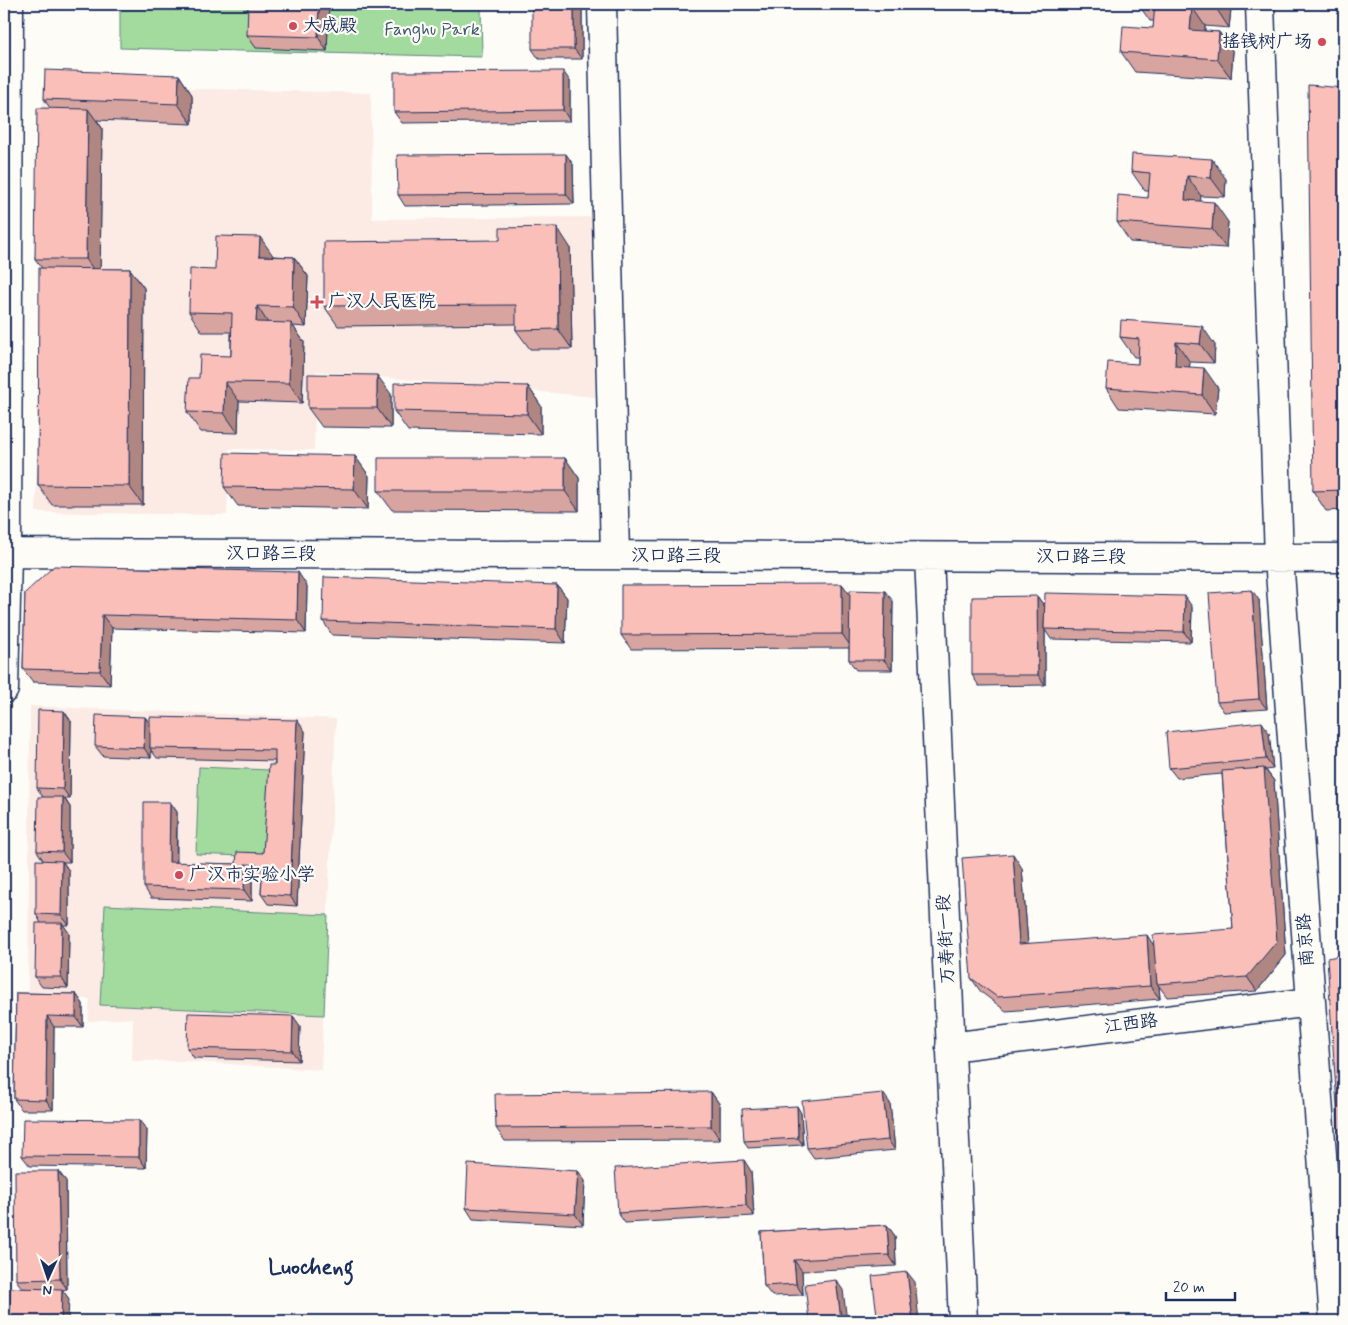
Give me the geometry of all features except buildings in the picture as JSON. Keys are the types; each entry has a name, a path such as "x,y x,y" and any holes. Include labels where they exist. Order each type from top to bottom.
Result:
{"street":[{"path":"4,689 10,4"},
{"path":"602,4 615,556"},
{"name":"南京路","path":"1260,4 1279,558 1334,1321"},
{"name":"汉口路三段","path":"5,553 1344,558"},
{"name":"万寿街一段","path":"929,557 963,1321"},
{"name":"江西路","path":"950,1047 1311,1002"}],"shaded area":[{"name":"广汉人民医院","path":"43,85 371,93 372,219 593,217 595,397 316,371 314,450 229,449 227,515 36,512"},
{"name":"广汉市实验小学","path":"30,706 336,719 321,1070 182,1061 132,1061 133,1018 88,1021 90,999 28,997"}],"green space":[{"name":"Fanghu Park","path":"120,4 481,4 482,57 120,48"},
{"path":"199,767 269,770 266,857 196,854"},
{"path":"105,905 328,915 324,1015 100,1005"}],"place":[{"name":"大成殿","path":"293,26"},
{"name":"摇钱树广场","path":"1322,42"},
{"name":"广汉人民医院","path":"317,302"},
{"name":"广汉市实验小学","path":"179,875"}],"district":[{"name":"Luocheng","path":"311,1268"}]}
